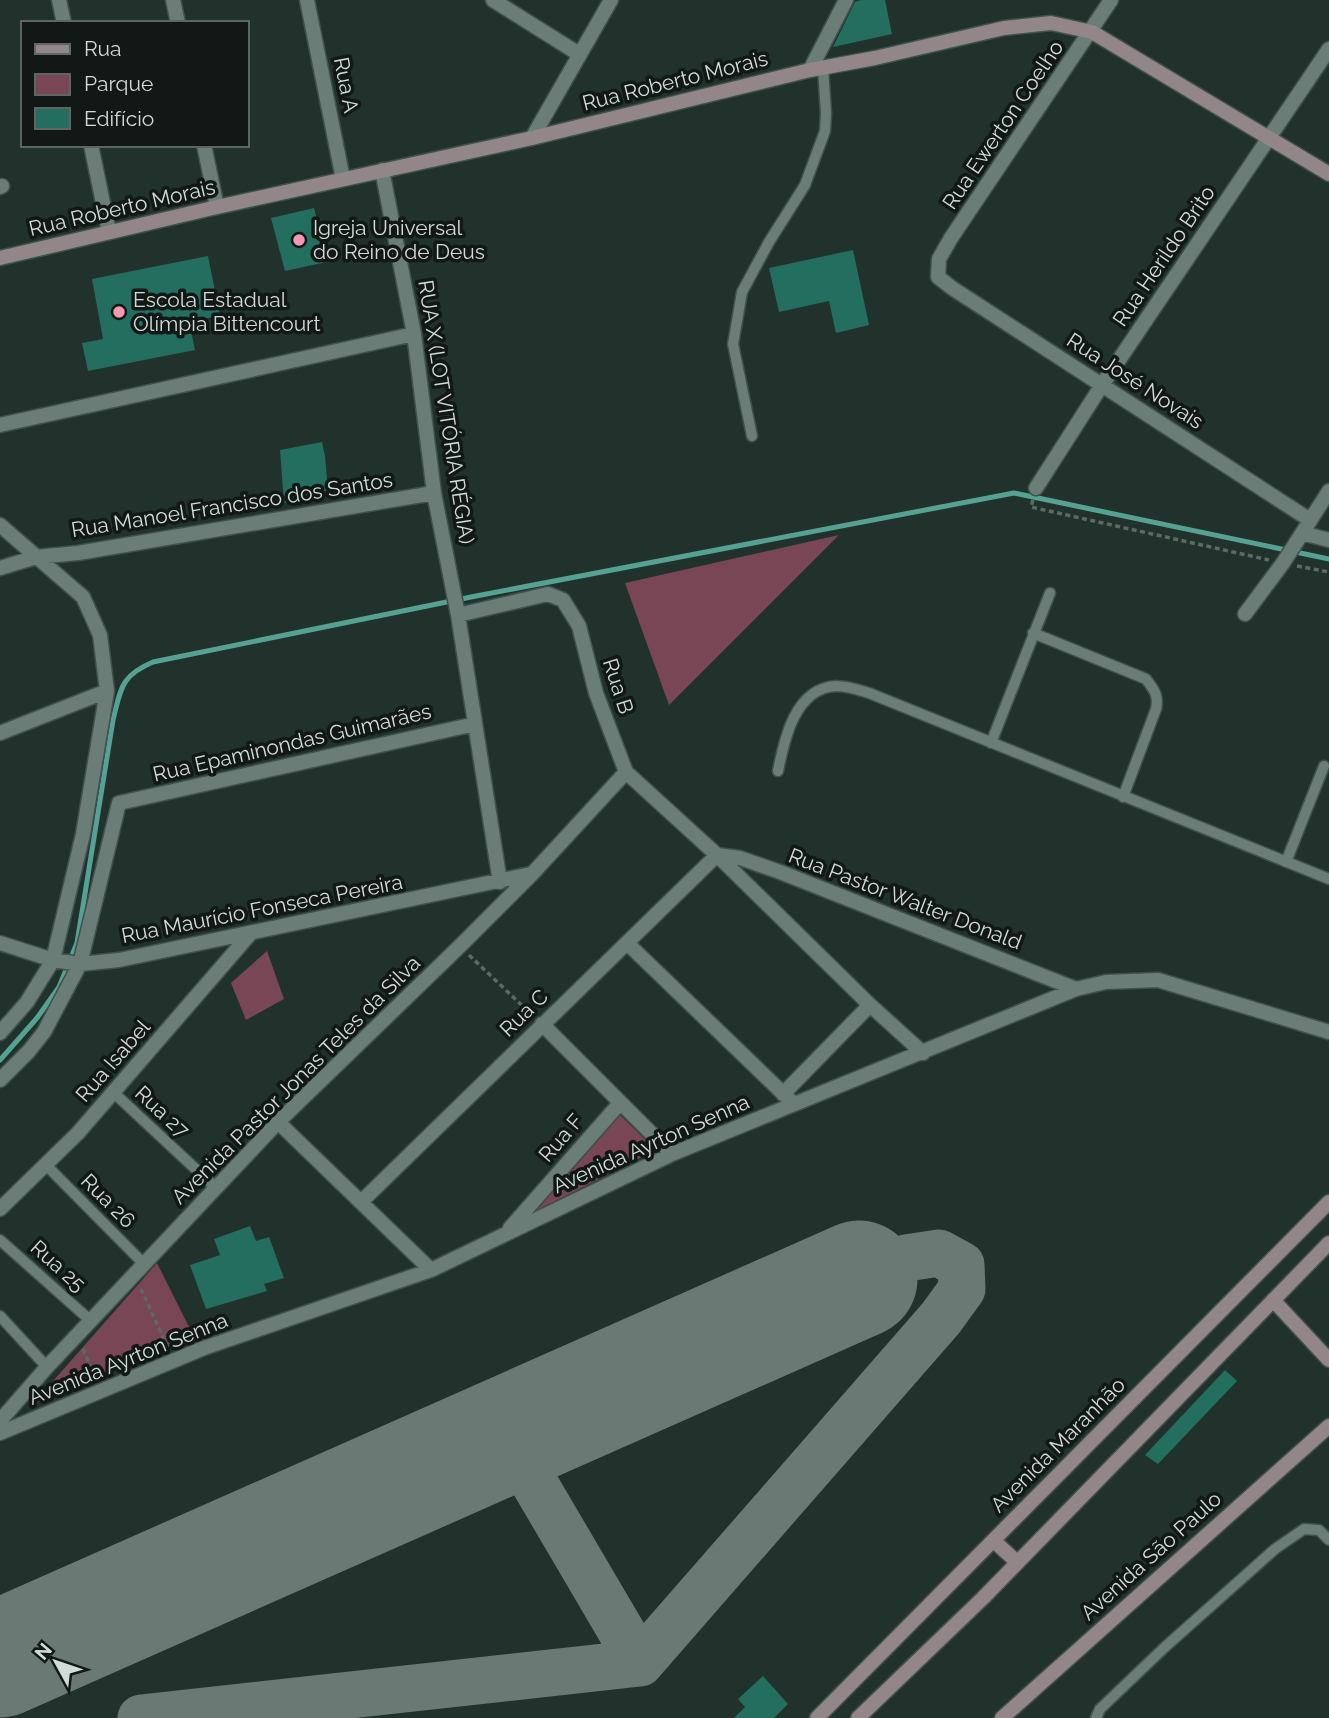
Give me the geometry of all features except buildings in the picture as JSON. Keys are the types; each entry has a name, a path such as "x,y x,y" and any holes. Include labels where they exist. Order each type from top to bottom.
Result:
{"main road":[{"name":"Rua Roberto Morais","path":"0,258 218,206 532,138 817,69 1026,24 1062,24 1092,32 1329,174"},
{"name":"Avenida Maranhão","path":"817,1718 1329,1202"},
{"path":"858,1718 1017,1562 1329,1243"},
{"path":"1273,1300 1329,1360"},
{"name":"Avenida São Paulo","path":"1002,1718 1329,1426"},
{"path":"994,1541 1017,1562"}],"street":[{"path":"59,0 64,21"},
{"path":"173,0 178,21"},
{"name":"Rua A","path":"307,0 343,179"},
{"path":"493,0 579,54"},
{"path":"532,138 611,0"},
{"path":"817,69 846,0"},
{"name":"Rua Ewerton Coelho","path":"938,276 939,260 951,238 1111,0"},
{"name":"Rua Herildo Brito","path":"1036,488 1101,385 1329,49"},
{"path":"90,147 109,232"},
{"path":"204,147 218,206"},
{"name":"RUA X (LOT VITÓRIA RÉGIA)","path":"383,170 414,334 434,493 458,615 499,882"},
{"name":"Rua José Novais","path":"938,276 952,288 1310,520"},
{"path":"0,425 414,334"},
{"path":"1245,614 1283,563 1329,491"},
{"name":"Rua Manoel Francisco dos Santos","path":"0,568 36,557 106,548 434,493"},
{"path":"0,525 83,597 100,635 107,691 83,834 53,960 27,1002 0,1033"},
{"path":"1302,533 1329,540"},
{"name":"Rua B","path":"458,615 548,594 564,600 579,626 596,693 626,772 717,855 870,1005 923,1053"},
{"path":"0,733 107,691"},
{"name":"Rua Epaminondas Guimarães","path":"80,964 119,803 475,724"},
{"name":"Avenida Pastor Jonas Teles da Silva","path":"0,1421 47,1367 278,1122 532,874 626,772"},
{"name":"Rua C","path":"361,1202 717,855"},
{"name":"Rua Pastor Walter Donald","path":"717,855 740,858 780,872 1076,989"},
{"name":"Rua Maurício Fonseca Pereira","path":"0,943 53,960 80,964 119,960 532,874"},
{"name":"Rua Isabel","path":"0,1209 78,1133 250,934"},
{"path":"627,943 788,1098 870,1005"},
{"path":"0,1080 29,1051 44,1031 80,964"},
{"name":"Avenida Ayrton Senna","path":"0,1433 174,1360 431,1270 788,1098 923,1053 1076,989 1119,981 1158,980 1329,1032"},
{"path":"542,1024 672,1154"},
{"name":"Rua F","path":"507,1232 620,1103"},
{"path":"278,1122 431,1270"}],"lane":[{"path":"752,436 733,344 742,292 769,242 805,185 825,131 826,113 817,69"},
{"path":"991,743 1050,593"},
{"path":"1033,633 1146,679 1155,691 1158,699 1156,709 1123,797"},
{"path":"778,771 790,721 810,698 824,689 836,686 869,693 1329,879"},
{"path":"1286,862 1324,766"},
{"name":"Rua 27","path":"113,1092 216,1188"},
{"name":"Rua 26","path":"46,1165 139,1270"},
{"name":"Rua 25","path":"2,1246 91,1321"},
{"path":"0,1316 47,1367"},
{"path":"1096,1718 1100,1709 1146,1665 1275,1549 1304,1529 1319,1530 1329,1540"}],"path":[{"path":"1031,504 1031,507 1329,572"},
{"path":"460,946 542,1024"},
{"path":"139,1270 174,1360"},
{"path":"78,1334 100,1392"}],"green space":[{"path":"839,535 669,705 625,583"},
{"path":"267,951 284,999 246,1020 231,983"},
{"path":"620,1115 656,1150 536,1211"},
{"path":"157,1263 193,1335 32,1405"}],"waterway":[{"path":"0,1060 37,1018 59,987 77,943 118,700 128,678 153,662 476,596 1014,493 1329,559"}],"taxiway":[{"path":"141,1718 640,1663 941,1318 962,1289 961,1265 939,1253 906,1258 859,1279"},
{"path":"506,1435 640,1663"}],"runway":[{"path":"0,1659 859,1279"}],"place":[{"name":"Igreja Universal do Reino de Deus","path":"299,240"},
{"name":"Escola Estadual Olímpia Bittencourt","path":"119,312"}]}
